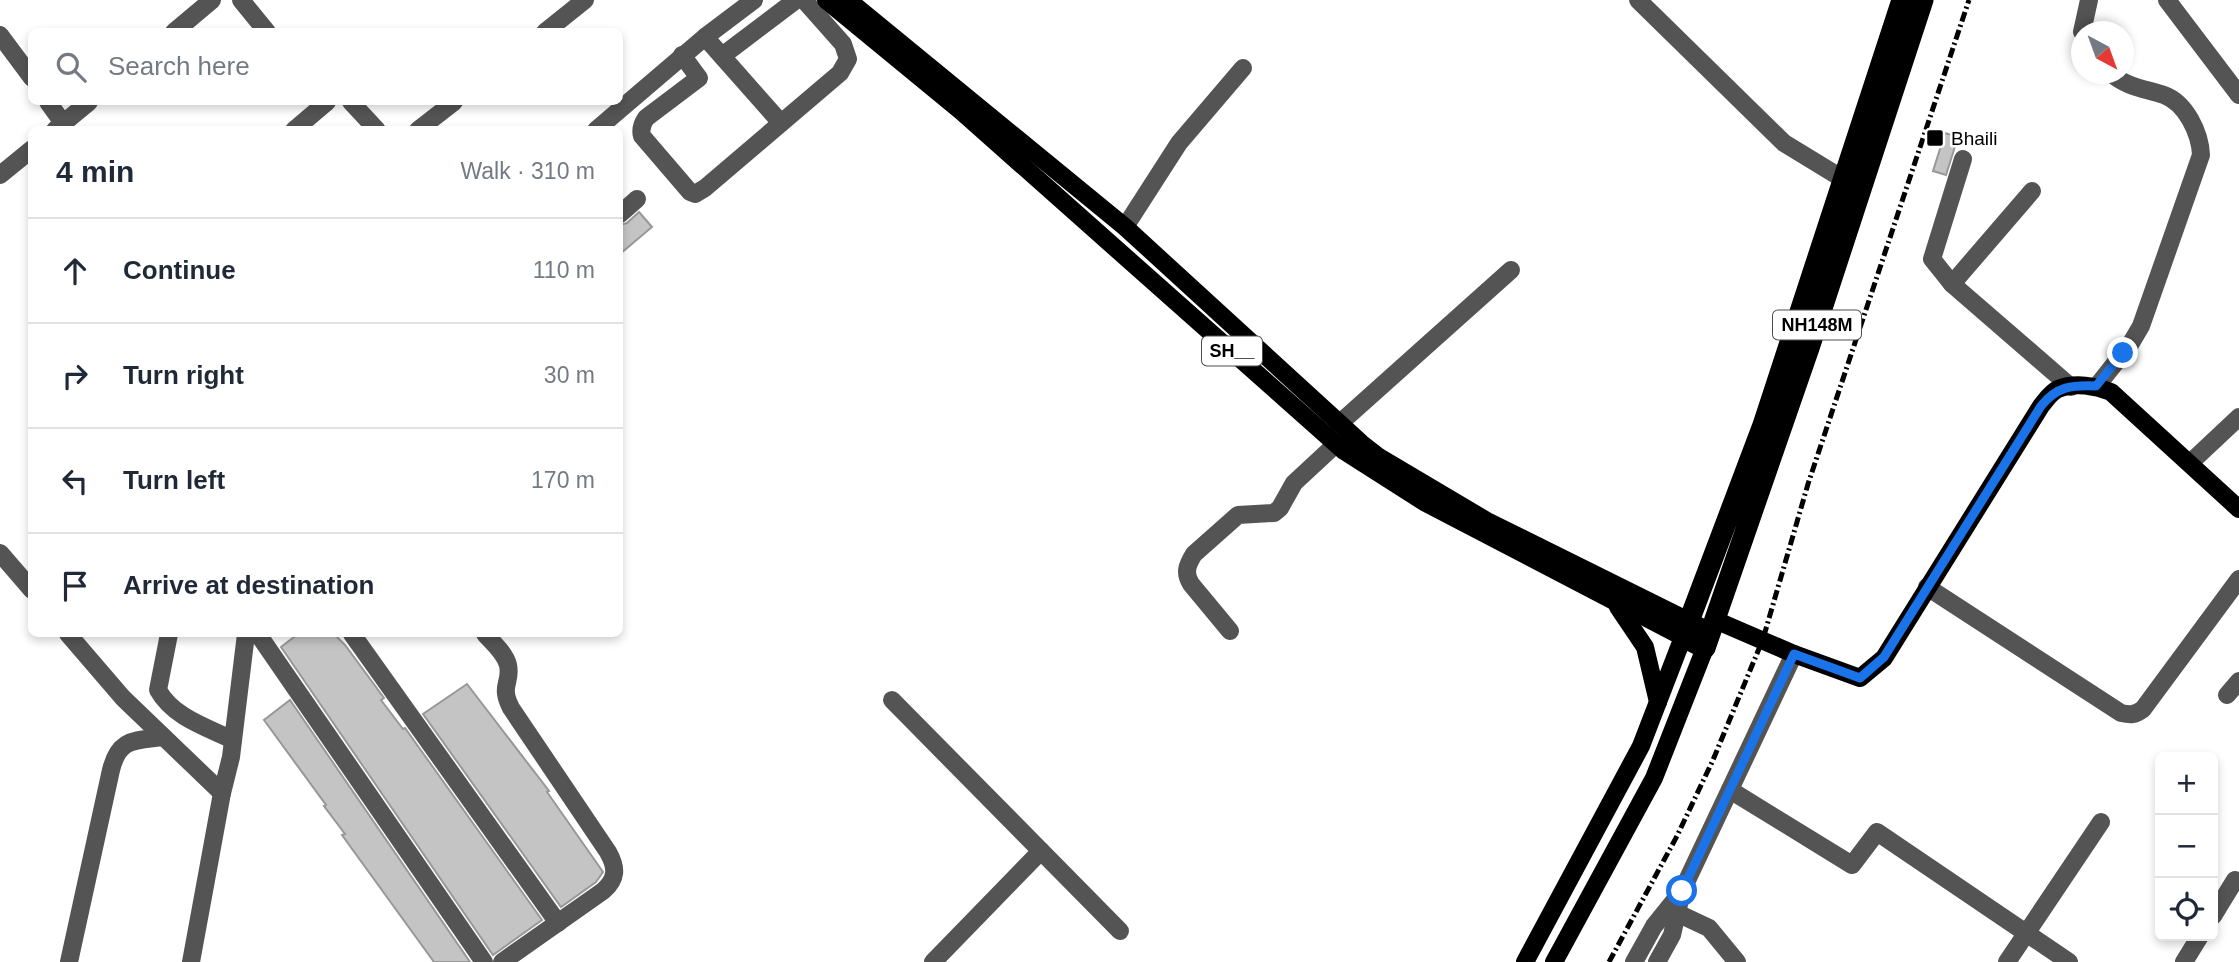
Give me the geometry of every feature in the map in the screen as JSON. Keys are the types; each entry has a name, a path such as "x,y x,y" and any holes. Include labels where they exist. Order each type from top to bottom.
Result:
{"highway":[{"name":"NH148M","path":"1686,630 1763,425 1902,0"},
{"name":"NH148M","path":"1711,633 1809,348 1923,0"},
{"path":"1686,630 1711,633"}],"main road":[{"name":"SH__","path":"826,0 961,111 1336,444 1424,502 1614,602 1686,630"},
{"name":"SH__","path":"848,0 1125,227 1345,419 1379,457 1487,521 1686,630"},
{"path":"1554,962 1654,778 1711,633 1794,654 1860,678 1884,657 2041,406 2059,389 2096,386 2111,392 2239,509"},
{"path":"1614,602 1645,647 1658,702"},
{"path":"1525,962 1641,746 1686,630"}],"street":[{"path":"179,28 212,0"},
{"path":"241,0 264,28"},
{"path":"550,28 585,0"},
{"path":"601,126 682,55 754,0"},
{"path":"722,56 796,0"},
{"path":"682,55 699,78 646,118 640,131 690,192 695,194 840,73 848,59 843,44 804,0"},
{"path":"1638,0 1784,143 1843,179"},
{"path":"2084,21 2089,0"},
{"path":"2167,0 2239,95"},
{"path":"0,34 28,72"},
{"path":"705,37 781,122"},
{"path":"1125,227 1179,143 1242,68"},
{"path":"2096,386 2131,343 2141,326 2201,155 2197,132 2177,104 2168,97 2129,84"},
{"path":"49,105 59,126 85,105"},
{"path":"299,126 323,105"},
{"path":"354,105 373,126"},
{"path":"423,126 450,105"},
{"path":"0,175 28,152"},
{"path":"1963,159 1932,258 1952,284 2071,387"},
{"path":"1952,284 2032,191"},
{"path":"623,211 637,199"},
{"path":"1345,419 1511,270"},
{"path":"2190,463 2239,417"},
{"path":"1230,631 1191,584 1186,569 1189,562 1194,554 1238,515 1274,513 1280,508 1294,483 1336,444"},
{"path":"0,553 28,585"},
{"path":"1927,587 2121,713 2129,715 2143,709 2239,579"},
{"path":"71,637 123,698 163,737 223,788"},
{"path":"168,637 158,690 162,698 178,713 232,748"},
{"path":"191,962 232,748 246,637"},
{"path":"260,637 484,962"},
{"path":"354,637 558,923"},
{"path":"487,637 507,662 509,669 505,689 511,708 608,852 615,868 610,885 502,962"},
{"path":"1657,962 1672,935 1682,891 1794,654"},
{"path":"2227,695 2239,681"},
{"path":"892,700 1120,931"},
{"path":"69,962 117,751 132,741 163,737"},
{"path":"1730,790 1852,865 1877,832 2069,962"},
{"path":"2007,962 2101,822"},
{"path":"933,962 1041,851"},
{"path":"2218,907 2235,880"},
{"path":"1634,962 1654,926 1682,891"},
{"path":"1677,913 1709,928 1737,962"},
{"path":"2184,962 2197,941"}],"building":[{"name":"Bhaili","path":"1945,133 1958,137 1946,175 1933,171"},
{"path":"639,212 652,227 623,251 623,224"},
{"path":"294,637 337,637 345,645 384,698 381,700 403,729 405,728 542,920 493,955 281,647"},
{"path":"467,684 549,791 547,792 603,872 596,882 561,907 423,714"},
{"path":"290,700 470,962 434,962 342,835 345,834 324,806 326,805 264,720"}],"railway":[{"path":"1609,962 1677,836 1713,760 1763,639 1808,484 1969,0"}],"place":[{"name":"Bhaili","path":"1935,138"}],"route":[{"path":"1682,891 1794,654 1860,678 1884,657 2041,406 2059,389 2096,386 2123,353"}]}
